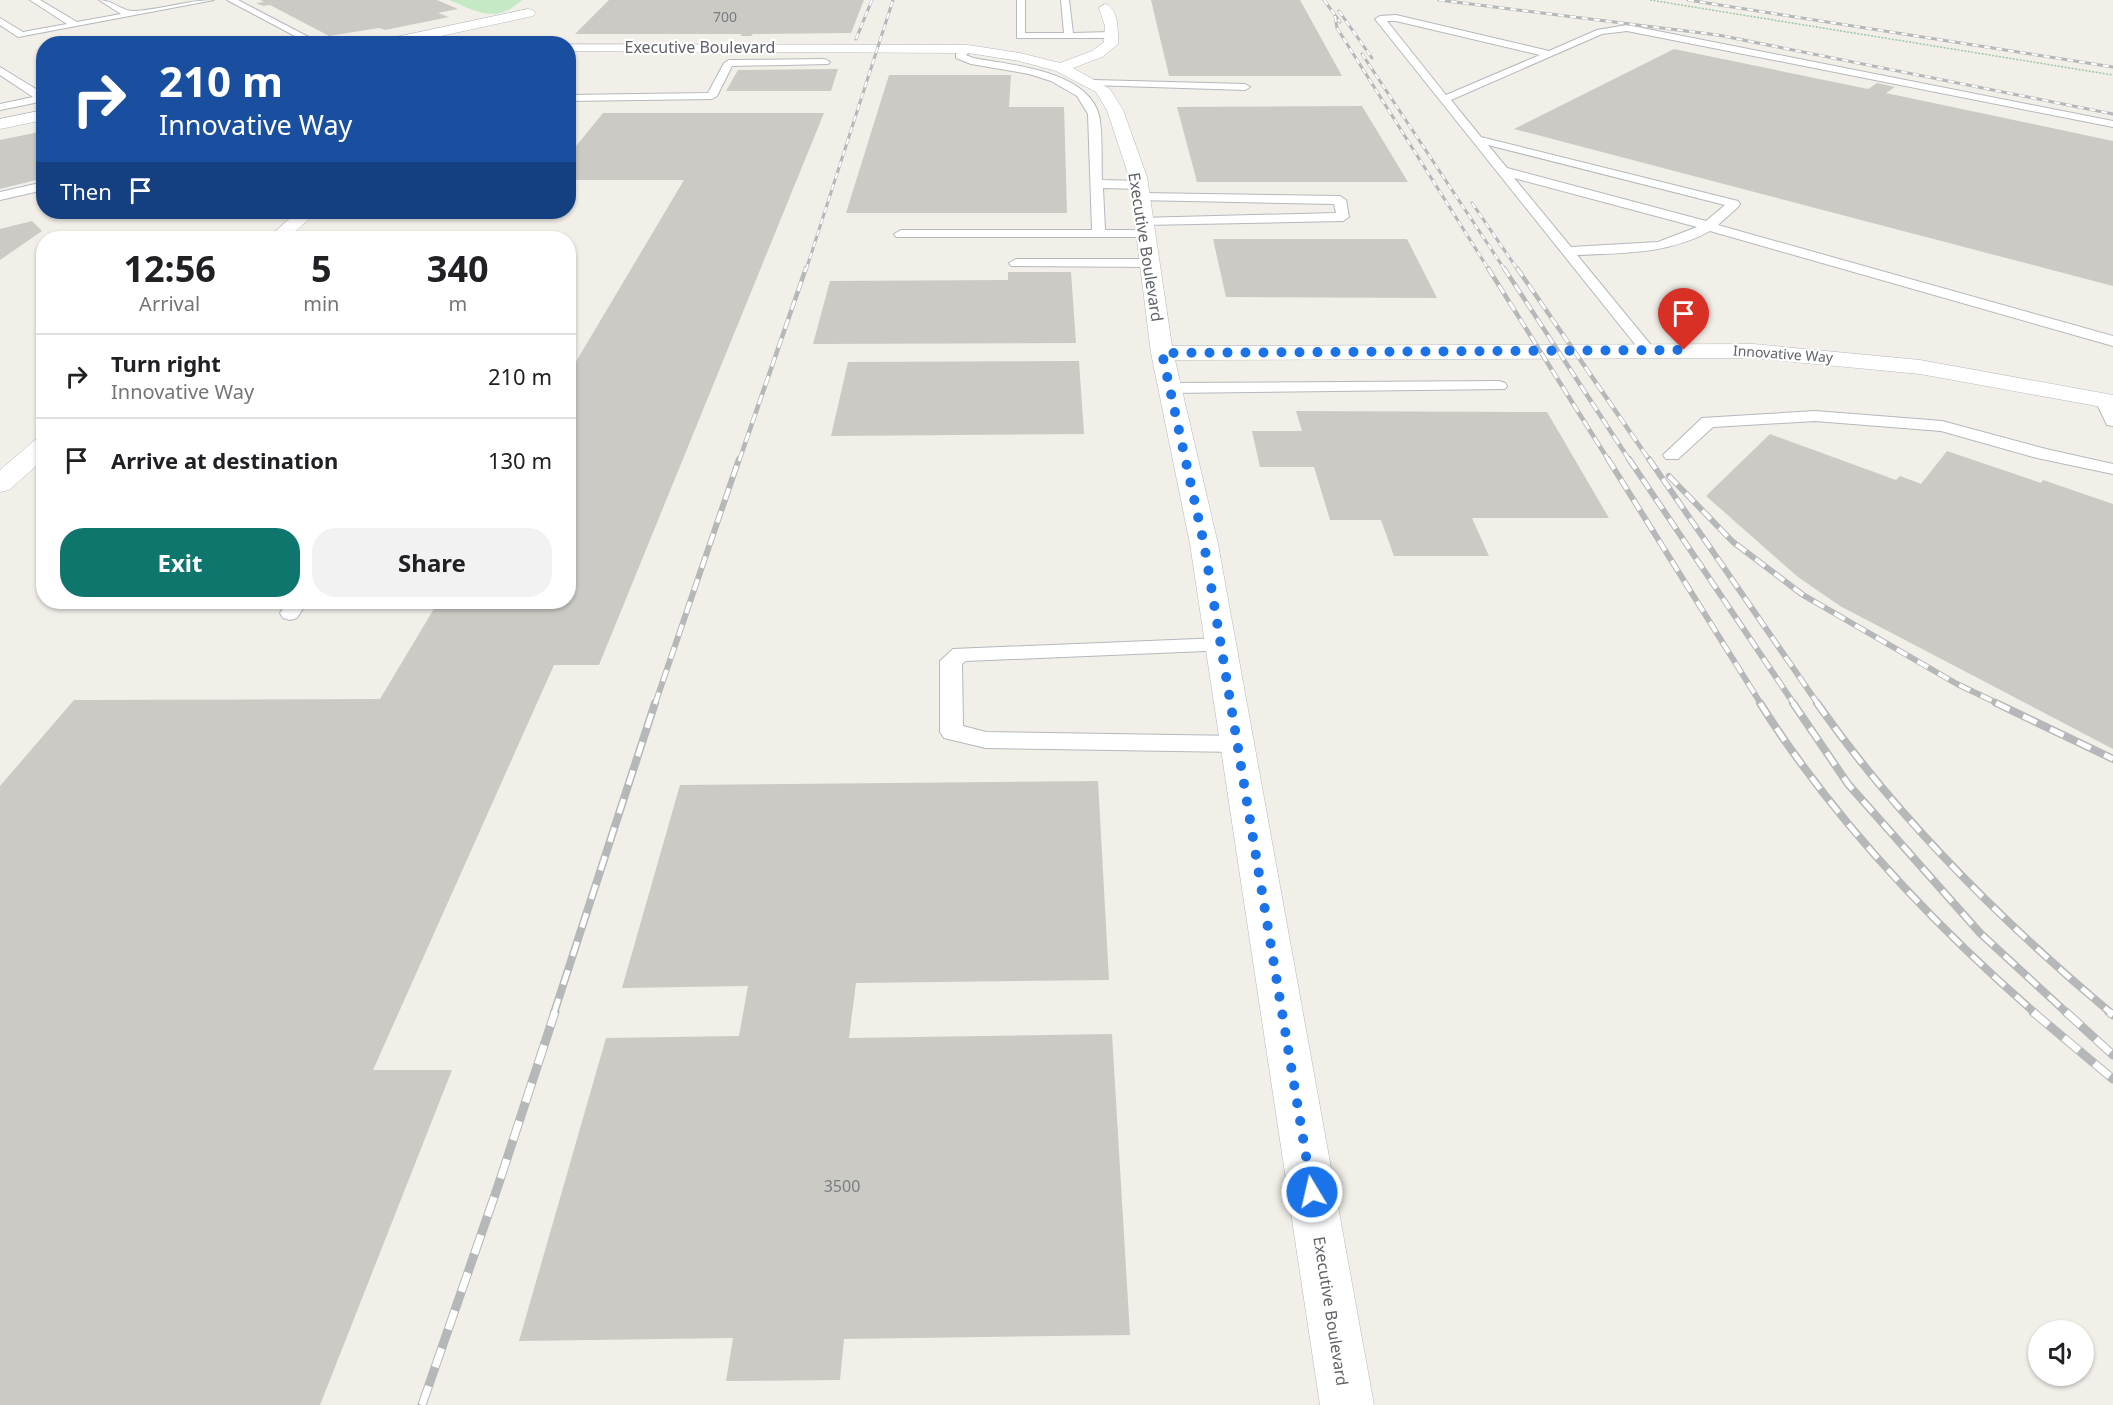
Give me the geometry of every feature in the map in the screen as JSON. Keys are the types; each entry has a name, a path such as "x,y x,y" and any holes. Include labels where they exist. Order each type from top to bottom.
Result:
{"street":[{"path":"1062,68 1097,54 1111,44 1112,26 1103,4"},
{"path":"418,36 532,9 502,33 470,30 423,35"},
{"name":"Executive Boulevard","path":"576,47 733,55 968,49 1011,61 1062,68 1093,90 1115,110 1142,209 1162,353 1204,544 1347,1405"},
{"path":"0,124 36,117"},
{"path":"285,231 300,219"},
{"name":"Innovative Way","path":"1162,353 1753,351 1920,367 2108,401"},
{"path":"0,484 36,452"}],"lane":[{"path":"34,0 76,25"},
{"path":"103,0 130,15"},
{"path":"164,0 176,6"},
{"path":"0,21 21,35 210,0"},
{"path":"231,0 302,36"},
{"path":"1021,0 1020,36 1112,35"},
{"path":"1065,0 1069,36"},
{"path":"1550,54 1396,18 1380,19 1647,350"},
{"path":"1445,99 1600,32 1627,28 2113,124"},
{"path":"576,98 712,96 733,55 825,62"},
{"path":"1011,61 1055,79 1093,90 1245,87"},
{"path":"0,70 36,94"},
{"path":"1093,90 1099,234"},
{"path":"0,107 36,99"},
{"path":"1477,139 1734,204 1708,226 1686,238 1652,247 1568,251"},
{"path":"1503,171 1708,226 2113,341"},
{"path":"901,234 1099,234 1142,209 1340,200 1343,217 1142,209 1098,184"},
{"path":"0,196 36,188"},
{"path":"1017,263 1150,263"},
{"path":"1170,388 1499,386"},
{"path":"2108,401 2113,421"},
{"path":"1672,455 1708,422 1815,416 1942,426 2043,454 2113,469"},
{"path":"1221,645 961,654 951,661 952,732 986,740 1004,741 1238,744"}],"path":[{"path":"1650,0 2113,75"}],"green space":[{"path":"449,0 522,0 504,12 487,14"}],"building":[{"path":"260,0 437,0 458,9 438,13 449,17 385,30 379,28 329,36 270,5 263,6 256,3 264,2"},
{"path":"609,0 864,0 851,33 753,34 751,36 740,36 742,34 575,34"},
{"path":"1151,0 1300,0 1342,76 1169,76"},
{"path":"1674,49 1868,89 1877,83 1895,87 1886,93 2113,141 2113,286 1514,129"},
{"path":"838,69 831,91 726,91 738,70"},
{"path":"889,75 1011,75 1009,107 1064,107 1067,213 846,213"},
{"path":"1362,106 1408,182 1197,182 1177,107"},
{"path":"603,113 824,113 599,665 554,665 373,1070 452,1070 320,1405 0,1405 0,786 74,700 380,699 434,609 576,609 576,362 684,180 576,180 576,146"},
{"path":"36,133 36,180 0,189 0,140"},
{"path":"32,221 42,231 36,231 36,235 0,260 0,229"},
{"path":"1213,239 1407,239 1437,298 1226,297"},
{"path":"1008,272 1071,272 1076,343 813,344 830,281 1008,280"},
{"path":"1079,361 1084,434 831,436 848,362"},
{"path":"1296,411 1547,412 1609,518 1472,518 1489,556 1394,556 1381,520 1330,520 1314,467 1260,467 1252,431 1302,431"},
{"path":"1770,434 1896,480 1900,476 1921,484 1947,451 2041,483 2043,480 2113,504 2113,749 1840,606 1798,577 1706,496"},
{"path":"1098,781 1109,980 856,983 849,1038 1112,1034 1130,1335 844,1339 840,1380 726,1381 733,1338 519,1341 606,1038 739,1036 748,986 622,988 680,785"}],"railway":[{"path":"856,39 872,0"},
{"path":"806,270 893,0"},
{"path":"1324,0 1340,22"},
{"path":"1439,0 1718,35 2113,114"},
{"path":"1688,0 2113,67"},
{"path":"1339,11 1372,58"},
{"path":"1335,16 1337,28 1489,270"},
{"path":"1362,54 1505,270"},
{"path":"1472,203 1518,270"},
{"path":"739,461 806,268"},
{"path":"1488,268 1609,461"},
{"path":"1504,268 1630,461"},
{"path":"1517,268 1650,461"},
{"path":"655,704 739,459"},
{"path":"1608,459 1761,704"},
{"path":"1629,459 1794,704"},
{"path":"1649,459 1818,704"},
{"path":"1669,476 1733,542 1803,595 1957,684 1999,704"},
{"path":"554,1013 655,703"},
{"path":"1760,703 1819,788 1886,868 1959,943 2035,1013"},
{"path":"1793,703 1848,784 1980,933 2067,1013"},
{"path":"1817,703 1882,788 1917,828 1991,905 2111,1013"},
{"path":"1996,703 2113,759"},
{"path":"422,1405 555,1012"},
{"path":"2033,1012 2113,1079"},
{"path":"2066,1012 2113,1055"},
{"path":"2109,1012 2113,1015"}],"route":[{"path":"1312,1192 1204,544 1162,353 1684,350"}]}
